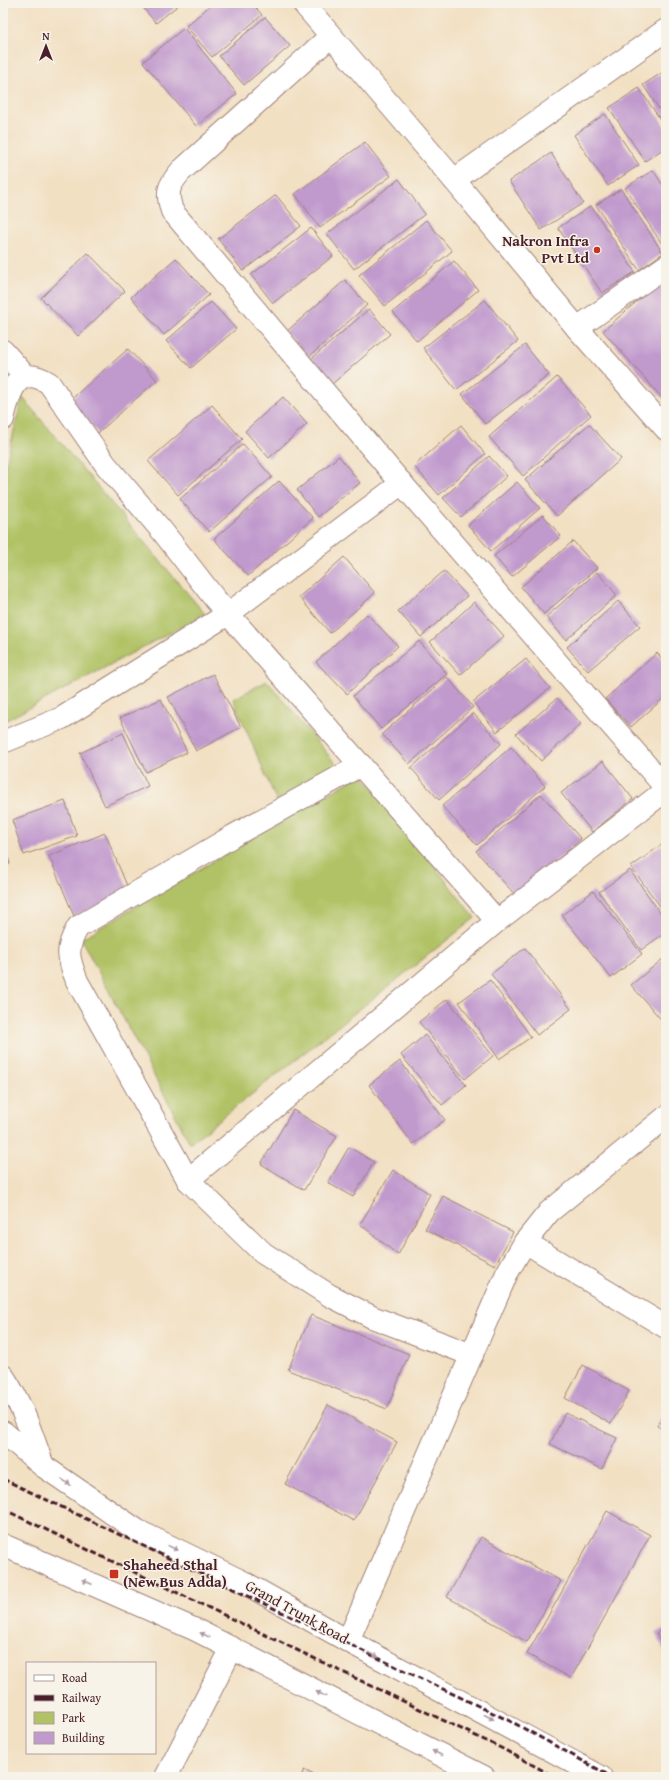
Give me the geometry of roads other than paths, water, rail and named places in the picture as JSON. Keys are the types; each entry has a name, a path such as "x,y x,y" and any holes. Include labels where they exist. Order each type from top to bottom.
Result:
{"main road":[{"path":"303,3 454,180 577,328 666,429"},
{"path":"454,180 666,30"},
{"path":"188,1180 497,921 666,789 402,484 172,211 168,198 170,184 181,171 331,36"},
{"path":"577,328 666,266"},
{"path":"3,350 26,377"},
{"path":"3,419 8,396 15,382 26,377 39,377 49,383 106,465 163,532 214,599 497,921"},
{"path":"3,742 62,718 228,614 402,484"},
{"path":"361,765 233,836 78,927 70,940 68,953 77,981 188,1180 263,1253 328,1295 372,1317 472,1356"},
{"path":"348,1641 507,1273 525,1242 549,1212 666,1117"},
{"path":"525,1242 666,1327"},
{"path":"3,1376 26,1416 43,1466"},
{"name":"Grand Trunk Road","path":"3,1432 43,1466 138,1531 243,1582 348,1641 601,1777"},
{"path":"3,1545 196,1630 459,1771 484,1777"},
{"path":"166,1777 232,1648"}],"railway":[{"path":"3,1479 514,1723 612,1777"},
{"path":"3,1509 501,1748 555,1777"}],"place":[{"name":"Nakron Infra Pvt Ltd","path":"597,250"},
{"name":"Shaheed Sthal (New Bus Adda)","path":"114,1574"}]}
